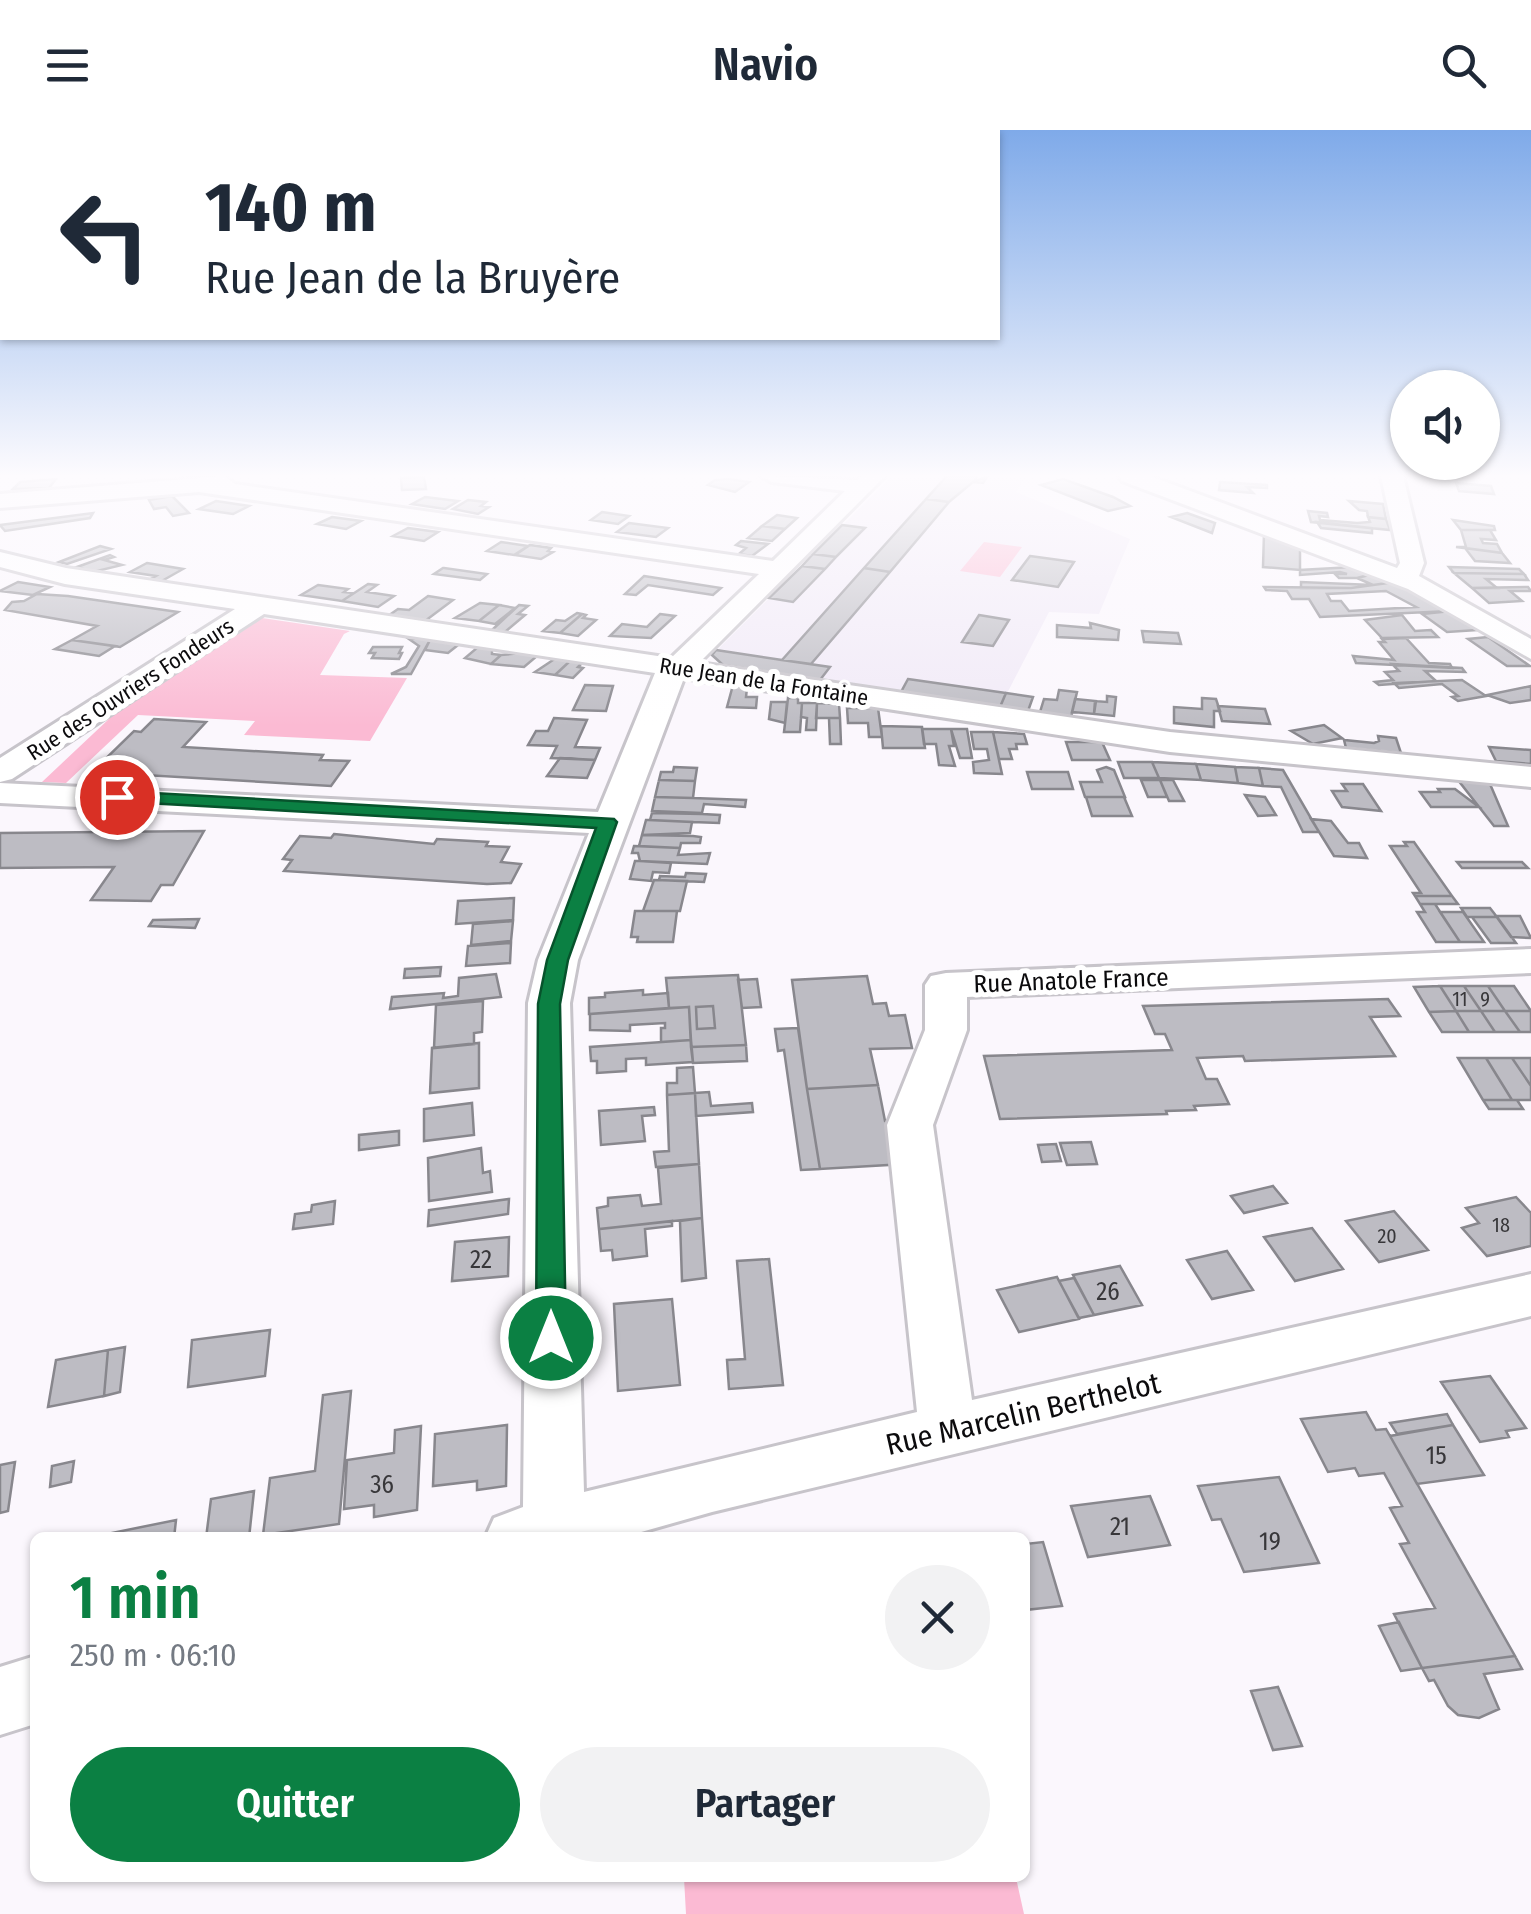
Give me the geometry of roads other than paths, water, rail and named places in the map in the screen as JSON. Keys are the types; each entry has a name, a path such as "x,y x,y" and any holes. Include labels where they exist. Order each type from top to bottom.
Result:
{"street":[{"name":"Rue Jean de la Fontaine","path":"1,559 30,569 260,605 1170,742 1527,782"},
{"path":"704,559 778,570"},
{"path":"535,1531 549,1004 558,960 666,679 789,559"},
{"path":"1352,559 1405,579 1531,650"},
{"path":"1405,579 1411,559"},
{"name":"Rue des Ouvriers Fondeurs","path":"0,772 260,605"},
{"path":"0,793 608,822"},
{"name":"Rue Anatole France","path":"948,1433 910,1125 946,1030 946,985 1531,961"},
{"name":"Rue Marcelin Berthelot","path":"535,1531 1531,1295"},
{"path":"0,1701 30,1692"}]}
